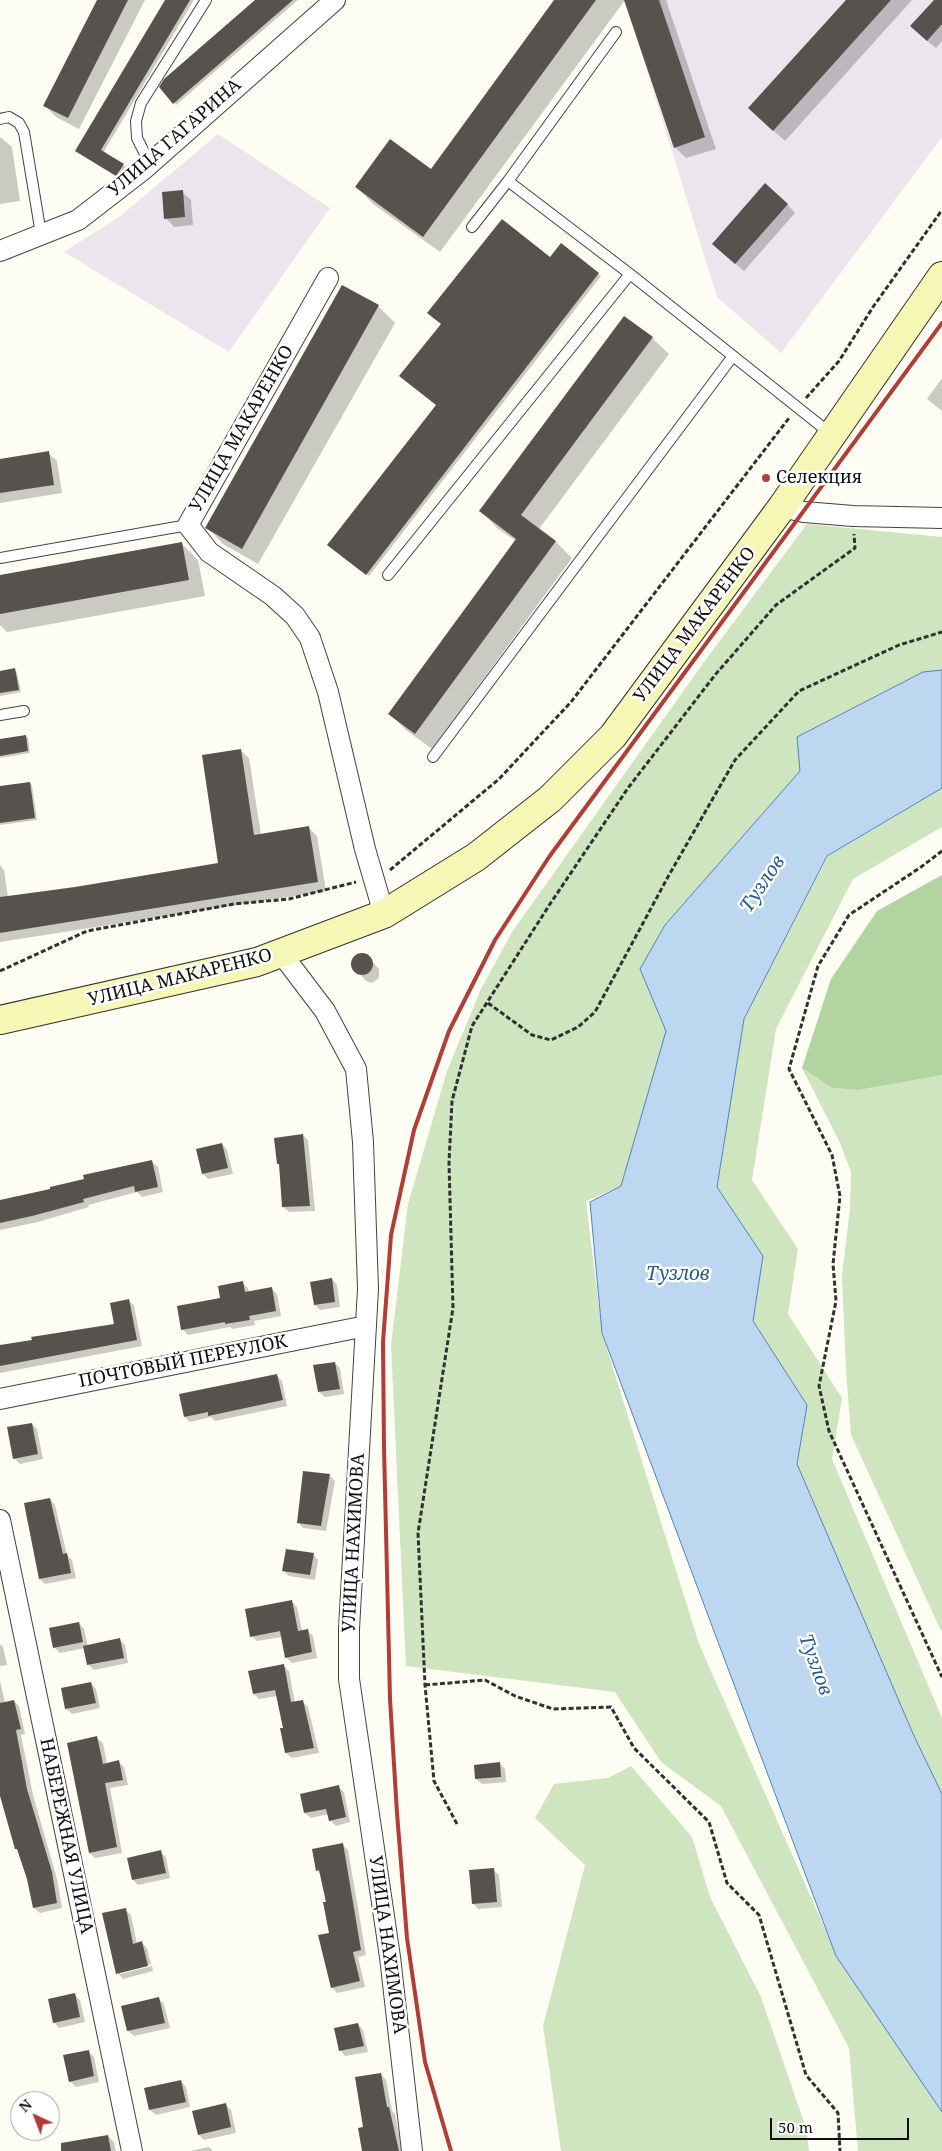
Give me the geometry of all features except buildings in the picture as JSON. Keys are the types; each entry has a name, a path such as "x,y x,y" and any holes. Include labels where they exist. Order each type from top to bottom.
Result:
{"main road":[{"name":"УЛИЦА МАКАРЕНКО","path":"0,1020 257,962 384,914 483,852 550,799 613,736 782,508 942,276"}],"street":[{"name":"УЛИЦА ГАГАРИНА","path":"0,251 78,220 150,164 335,0"},
{"name":"УЛИЦА МАКАРЕНКО","path":"328,278 188,525 209,552 273,596 295,616 310,638 328,692 364,850 384,914"},
{"path":"782,508 804,512 853,516 942,518"},
{"name":"УЛИЦА НАХИМОВА","path":"281,953 325,1011 356,1069 363,1142 368,1289 349,1629 349,1679 390,1957 412,2151"},
{"name":"ПОЧТОВЫЙ ПЕРЕУЛОК","path":"0,1399 366,1326"},
{"name":"НАБЕРЕЖНАЯ УЛИЦА","path":"0,1520 132,2151"}],"lane":[{"path":"150,164 138,138 136,122 141,103 203,4 215,0"},
{"path":"472,228 616,32"},
{"path":"0,119 9,117 19,123 24,132 41,234"},
{"path":"508,181 630,274 832,435"},
{"path":"388,575 630,274"},
{"path":"433,756 733,356"},
{"path":"0,558 188,525"},
{"path":"0,715 24,711"}],"path":[{"path":"0,972 88,931 225,906 289,899 385,874 407,858 499,779 571,702 798,407 839,361 873,307 942,210"},
{"path":"457,1824 434,1781 424,1685 418,1533 453,1308 449,1164 452,1101 472,1026 550,904 628,788 714,675 776,606 855,548 853,516"},
{"path":"488,1003 532,1035 551,1040 578,1027 595,1012 735,760 800,691 899,645 942,632"},
{"path":"942,851 849,915 818,966 788,1069 832,1155 840,1196 833,1264 836,1301 819,1386 829,1432 942,1677"},
{"path":"424,1685 485,1680 515,1696 553,1709 611,1707 634,1748 709,1822 728,1883 759,1915 806,2075 838,2113 840,2151"}],"shaded area":[{"path":"625,0 942,0 942,137 781,353 717,297"},
{"path":"218,134 330,208 229,352 64,252 119,217"}],"green space":[{"path":"807,524 942,537 942,670 923,672 797,737 800,771 665,925 640,969 666,1031 621,1186 586,1201 602,1333 699,1644 837,1956 942,2112 942,2151 858,2151 849,2048 721,1806 661,1762 615,1692 406,1666 391,1345 408,1204 447,1071 481,989 512,932 704,662"},
{"path":"942,788 942,827 853,879 776,1029 752,1180 798,1249 788,1314 842,1398 832,1459 942,1718 942,1794 914,1736 797,1464 807,1405 753,1321 763,1256 717,1187 744,1019 828,856"},
{"path":"942,875 942,1075 859,1090 832,1088 802,1068 831,979 877,911"},
{"path":"802,1068 832,1088 859,1090 942,1075 942,1633 851,1435 842,1275 850,1209 851,1172 840,1143"},
{"path":"631,1766 692,1837 710,1897 761,1997 806,2128 809,2151 561,2151 543,2026 585,1865 535,1818 554,1784 608,1778"}],"water":[{"name":"Тузлов","path":"942,670 942,788 827,856 744,1019 717,1187 763,1256 753,1321 807,1405 797,1464 914,1736 942,1794 942,2112 836,1956 602,1333 590,1202 621,1186 666,1031 640,969 665,925 800,771 797,737 923,672"}],"railway":[{"path":"451,2151 425,2062 407,1938 390,1699 383,1342 391,1235 414,1130 449,1031 495,940 549,857 942,323"}],"place":[{"name":"Селекция","path":"766,478"}]}
